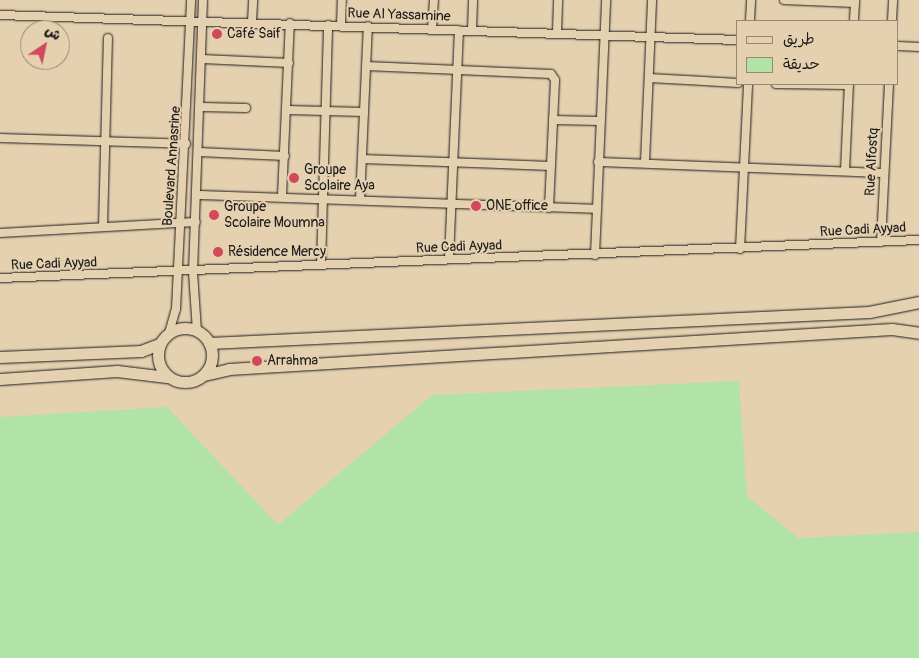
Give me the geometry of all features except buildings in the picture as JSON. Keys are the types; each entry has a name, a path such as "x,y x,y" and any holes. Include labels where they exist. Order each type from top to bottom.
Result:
{"main road":[{"path":"210,343 853,313 914,304"},
{"path":"913,331 902,317 914,304"},
{"path":"0,357 141,351 159,344 169,333 182,328 197,331 210,343 212,359 204,375"},
{"path":"0,379 117,371 168,377 189,382 204,375 229,369 913,331"},
{"path":"159,344 158,362 168,377"}],"street":[{"name":"Boulevard Annasrine","path":"169,333 177,272 186,144 191,0"},
{"name":"Boulevard Annasrine","path":"197,331 192,272 201,107 203,0"},
{"path":"252,0 252,22"},
{"path":"341,25 342,0"},
{"path":"432,28 434,0"},
{"path":"472,30 473,0"},
{"path":"557,32 558,0"},
{"path":"595,255 606,0"},
{"path":"645,162 652,0"},
{"path":"750,20 752,0"},
{"path":"784,0 855,1 854,20"},
{"path":"892,20 893,0"},
{"name":"Rue Al Yassamine","path":"0,15 191,18 459,30 605,33 736,40"},
{"path":"282,196 288,110 290,23"},
{"path":"321,265 321,198 328,25"},
{"path":"360,200 368,26"},
{"path":"449,259 449,205 459,30"},
{"path":"102,227 108,38"},
{"path":"899,46 919,47"},
{"path":"202,59 289,63"},
{"path":"366,66 551,74 555,80 549,208"},
{"path":"649,78 736,83"},
{"path":"740,249 748,85"},
{"path":"845,171 849,85"},
{"name":"Rue Alfostq","path":"882,242 889,85"},
{"path":"201,107 246,108"},
{"path":"288,110 364,112"},
{"path":"553,120 600,121"},
{"path":"0,138 186,144"},
{"path":"198,152 285,156"},
{"path":"362,159 551,166"},
{"path":"598,162 645,162 884,173"},
{"path":"197,195 282,196 449,205 596,209"},
{"path":"0,233 196,222"},
{"name":"Rue Cadi Ayyad","path":"0,278 192,272 449,259 595,255 919,240"}],"green space":[{"path":"739,381 747,496 798,538 919,532 919,658 0,658 0,417 167,407 278,525 432,395"}],"place":[{"name":"Café Saif","path":"217,34"},
{"name":"Groupe Scolaire Aya","path":"294,178"},
{"name":"ONE office","path":"476,206"},
{"name":"Groupe Scolaire Moumna","path":"214,215"},
{"name":"Résidence Mercy","path":"218,252"},
{"name":"Arrahma","path":"257,361"}]}
